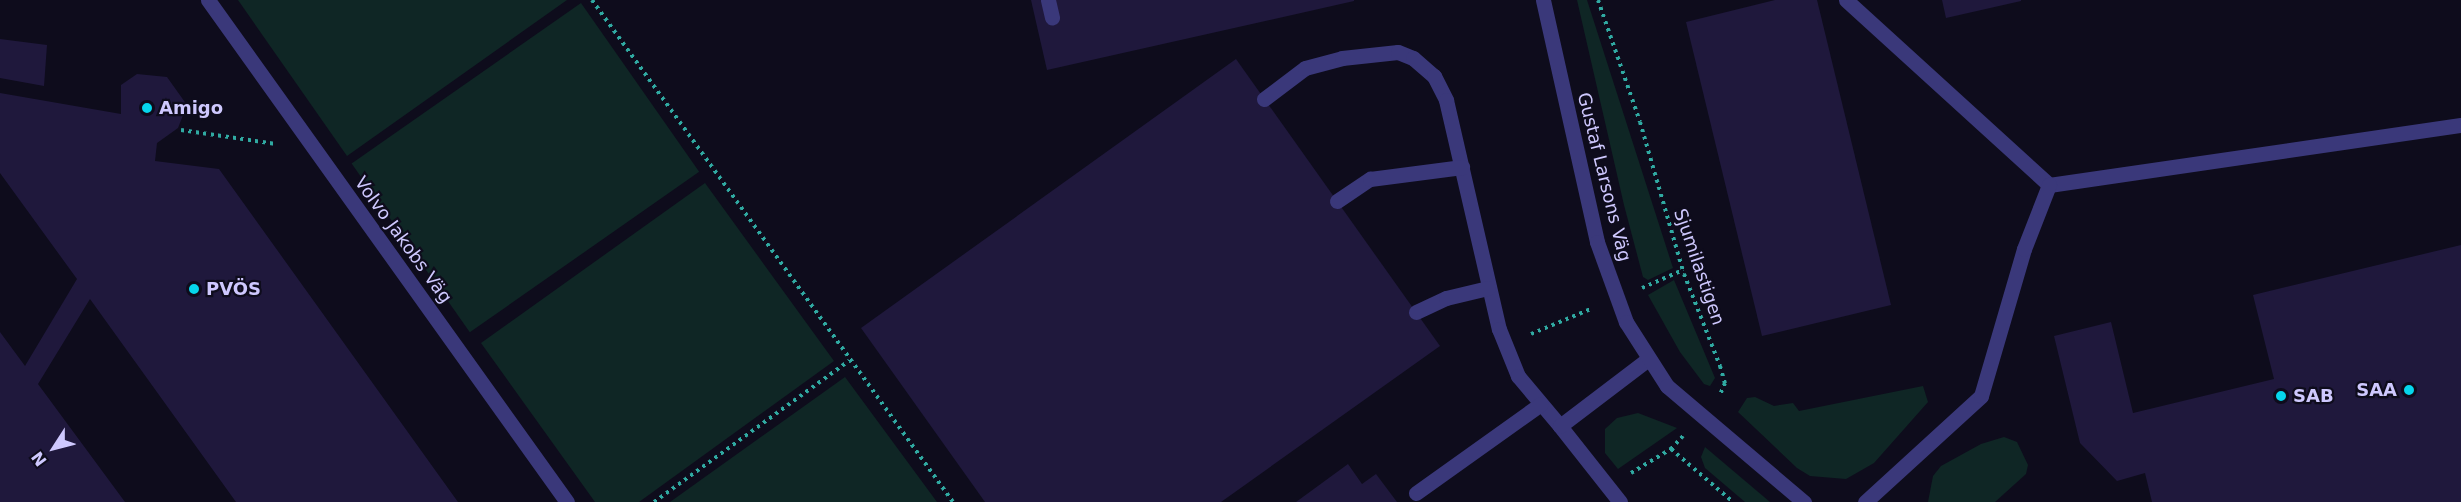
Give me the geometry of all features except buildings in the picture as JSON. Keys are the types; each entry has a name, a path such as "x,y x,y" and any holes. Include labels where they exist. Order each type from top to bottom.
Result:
{"street":[{"name":"Volvo Jakobs Väg","path":"208,0 567,502"},
{"path":"1048,0 1052,18"},
{"name":"Gustaf Larsons Väg","path":"1543,0 1597,242 1626,322 1647,360 1667,386 1804,502"},
{"path":"1846,0 2049,185"},
{"path":"1264,99 1305,68 1342,58 1398,52 1413,58 1434,76 1446,100 1499,329 1518,375 1620,502"},
{"path":"2049,185 2461,126"},
{"path":"1337,201 1370,178 1462,166"},
{"path":"1865,502 1981,396 2024,249 2049,185"},
{"path":"1416,312 1446,298 1488,288"},
{"path":"1560,426 1647,360"},
{"path":"1416,493 1541,404"}],"path":[{"path":"592,0 953,502"},
{"name":"Sjumilastigen","path":"1598,0 1640,122 1684,274 1725,383 1721,393 1671,449 1733,502"},
{"path":"654,502 849,360"}],"green space":[{"path":"238,0 567,0 347,156"},
{"path":"1577,0 1587,0 1673,268 1648,280 1643,277 1624,205"},
{"path":"581,3 699,172 470,332 352,164"},
{"path":"705,183 834,361 639,502 595,502 481,343"},
{"path":"1674,280 1715,378 1710,386 1704,384 1680,352 1648,295"},
{"path":"845,377 937,502 670,502"},
{"path":"1923,386 1928,402 1874,463 1846,479 1810,476 1797,468 1738,412 1747,398 1755,397 1774,406 1793,403 1799,411"},
{"path":"1638,413 1677,428 1618,469 1605,453 1605,429 1617,418"},
{"path":"2004,437 2017,442 2028,465 2026,474 1995,502 1928,502 1933,476 1941,466 1981,444"},
{"path":"1705,447 1770,502 1745,502 1705,468 1701,457"}],"place":[{"name":"Amigo","path":"147,108"},
{"name":"PVÖS","path":"194,289"},
{"name":"SAA","path":"2409,390"},
{"name":"SAB","path":"2281,396"}]}
